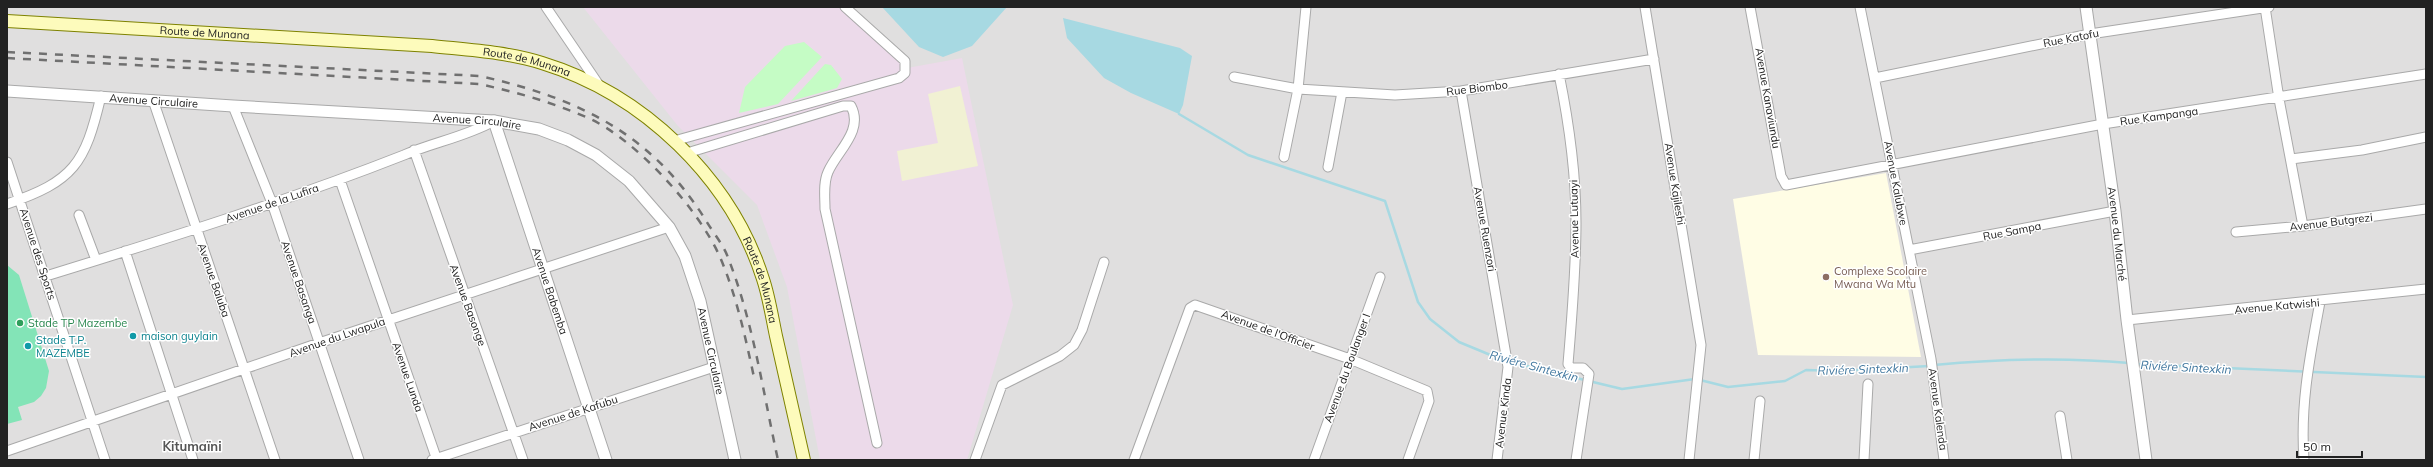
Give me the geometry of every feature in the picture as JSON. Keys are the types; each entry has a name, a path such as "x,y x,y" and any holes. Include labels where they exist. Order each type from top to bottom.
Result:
{"main road":[{"name":"Route de Munana","path":"7,21 432,46 489,52 543,64 602,89 628,104 687,153 721,196 744,233 763,279 804,460"}],"street":[{"path":"546,7 602,89"},
{"path":"674,141 899,78 905,73 905,62 845,7"},
{"path":"1284,157 1298,89 1306,7"},
{"name":"Avenue Kajileshi","path":"1646,7 1701,345 1701,361 1690,460"},
{"name":"Avenue Kanaviundu","path":"1750,7 1781,176 1784,184 1788,186"},
{"name":"Avenue Kalubwe","path":"1860,7 1931,359"},
{"name":"Avenue du Marché","path":"2086,7 2115,211 2127,320 2146,460"},
{"path":"2267,7 2279,99 2303,226"},
{"name":"Rue Katofu","path":"1875,78 2090,34 2267,7"},
{"name":"Rue Biombo","path":"1234,77 1298,89 1395,95 1461,91 1654,59"},
{"name":"Avenue Lutuayi","path":"1559,74 1568,118 1576,222 1575,279 1568,364 1571,368 1583,368 1589,374 1576,460"},
{"name":"Rue Kampanga","path":"1788,186 2103,124 2279,99 2426,74"},
{"name":"Avenue Circulaire","path":"7,91 494,121 539,128 596,155 629,181 669,227 685,256 700,301 735,460"},
{"name":"Avenue Ruenzori","path":"1461,91 1508,367"},
{"path":"1328,167 1342,92"},
{"path":"7,204 49,188 75,164 89,144 101,96"},
{"name":"Avenue Baluba","path":"154,100 275,460"},
{"name":"Avenue Basanga","path":"233,106 272,203 359,460"},
{"path":"687,153 843,106 850,106 855,115 852,134 827,173 824,191 825,209 877,443"},
{"name":"Avenue de la Lufira","path":"46,276 197,228 340,180 414,150 472,133 494,121"},
{"name":"Avenue Babemba","path":"494,121 606,460"},
{"path":"2291,159 2362,150 2426,137"},
{"name":"Avenue Basonge","path":"414,150 463,295 523,460"},
{"name":"Avenue des Sports","path":"7,162 46,276 105,460"},
{"name":"Avenue Lunda","path":"340,180 435,459"},
{"name":"Avenue Butgrezi","path":"2236,232 2303,226 2426,209"},
{"name":"Rue Sampa","path":"1909,250 2115,211"},
{"path":"79,215 96,260"},
{"name":"Avenue du Lwapula","path":"7,451 244,368 669,227"},
{"path":"125,251 193,460"},
{"path":"975,460 1002,385 1060,356 1069,350 1077,341 1104,262"},
{"name":"Avenue du Boulanger I","path":"1314,460 1380,277"},
{"name":"Avenue Katwishi","path":"2127,320 2320,302 2426,289"},
{"path":"2304,460 2304,392 2320,302"},
{"name":"Avenue de l'Officier","path":"1134,460 1190,308 1193,306 1202,306 1350,359 1422,388 1429,394 1429,401 1408,460"},
{"name":"Avenue Kalenda","path":"1931,359 1944,460"},
{"name":"Avenue de Kafubu","path":"435,459 714,367"},
{"name":"Avenue Kinda","path":"1497,460 1508,367"},
{"path":"1864,460 1868,384"},
{"path":"1754,460 1760,401"},
{"path":"2060,416 2066,460"}],"shaded area":[{"path":"7,7 2426,7 2426,460 7,460"},
{"path":"583,7 851,7 907,68 962,58 1013,305 967,460 820,460 787,287 757,205 678,126"},
{"name":"Complexe Scolaire Mwana Wa Mtu","path":"1886,173 1921,357 1758,355 1733,199"}],"green space":[{"path":"804,42 822,57 778,104 739,113 745,87 785,46"},
{"path":"825,64 831,65 842,79 837,88 791,101"},
{"path":"960,86 978,166 902,181 897,151 938,143 928,94"},
{"name":"Stade TP Mazembe","path":"7,265 19,275 49,371 46,388 41,396 34,402 18,407 22,420 7,424"}],"water":[{"path":"882,7 1007,7 972,46 943,57 919,47"},
{"path":"1063,18 1180,48 1192,56 1183,105 1179,114 1131,93 1104,78 1067,38"}],"waterway":[{"name":"Riviére Sintexkin","path":"1179,114 1248,155 1385,201 1418,302 1430,319 1459,342 1505,361"},
{"name":"Riviére Sintexkin","path":"1934,365 1983,361 2056,359 2129,363"},
{"name":"Riviére Sintexkin","path":"1510,362 1622,389 1695,379"},
{"name":"Riviére Sintexkin","path":"2136,364 2426,377"},
{"name":"Riviére Sintexkin","path":"1700,380 1728,387 1785,381 1806,370 1840,371 1929,366"}],"railway":[{"path":"7,52 480,76 548,95 579,108 608,123 635,141 660,163 684,189 725,250 751,330 778,460"},
{"path":"7,58 479,84 533,98 586,117 605,127 625,141 644,158 663,176 697,217 710,238 726,272 736,303 755,382"}],"place":[{"name":"Complexe Scolaire Mwana Wa Mtu","path":"1826,277"},
{"name":"Stade TP Mazembe","path":"20,323"},
{"name":"maison guylain","path":"133,336"},
{"name":"Stade T.P. MAZEMBE","path":"28,346"}],"district":[{"name":"Kitumaïni","path":"192,446"}]}
